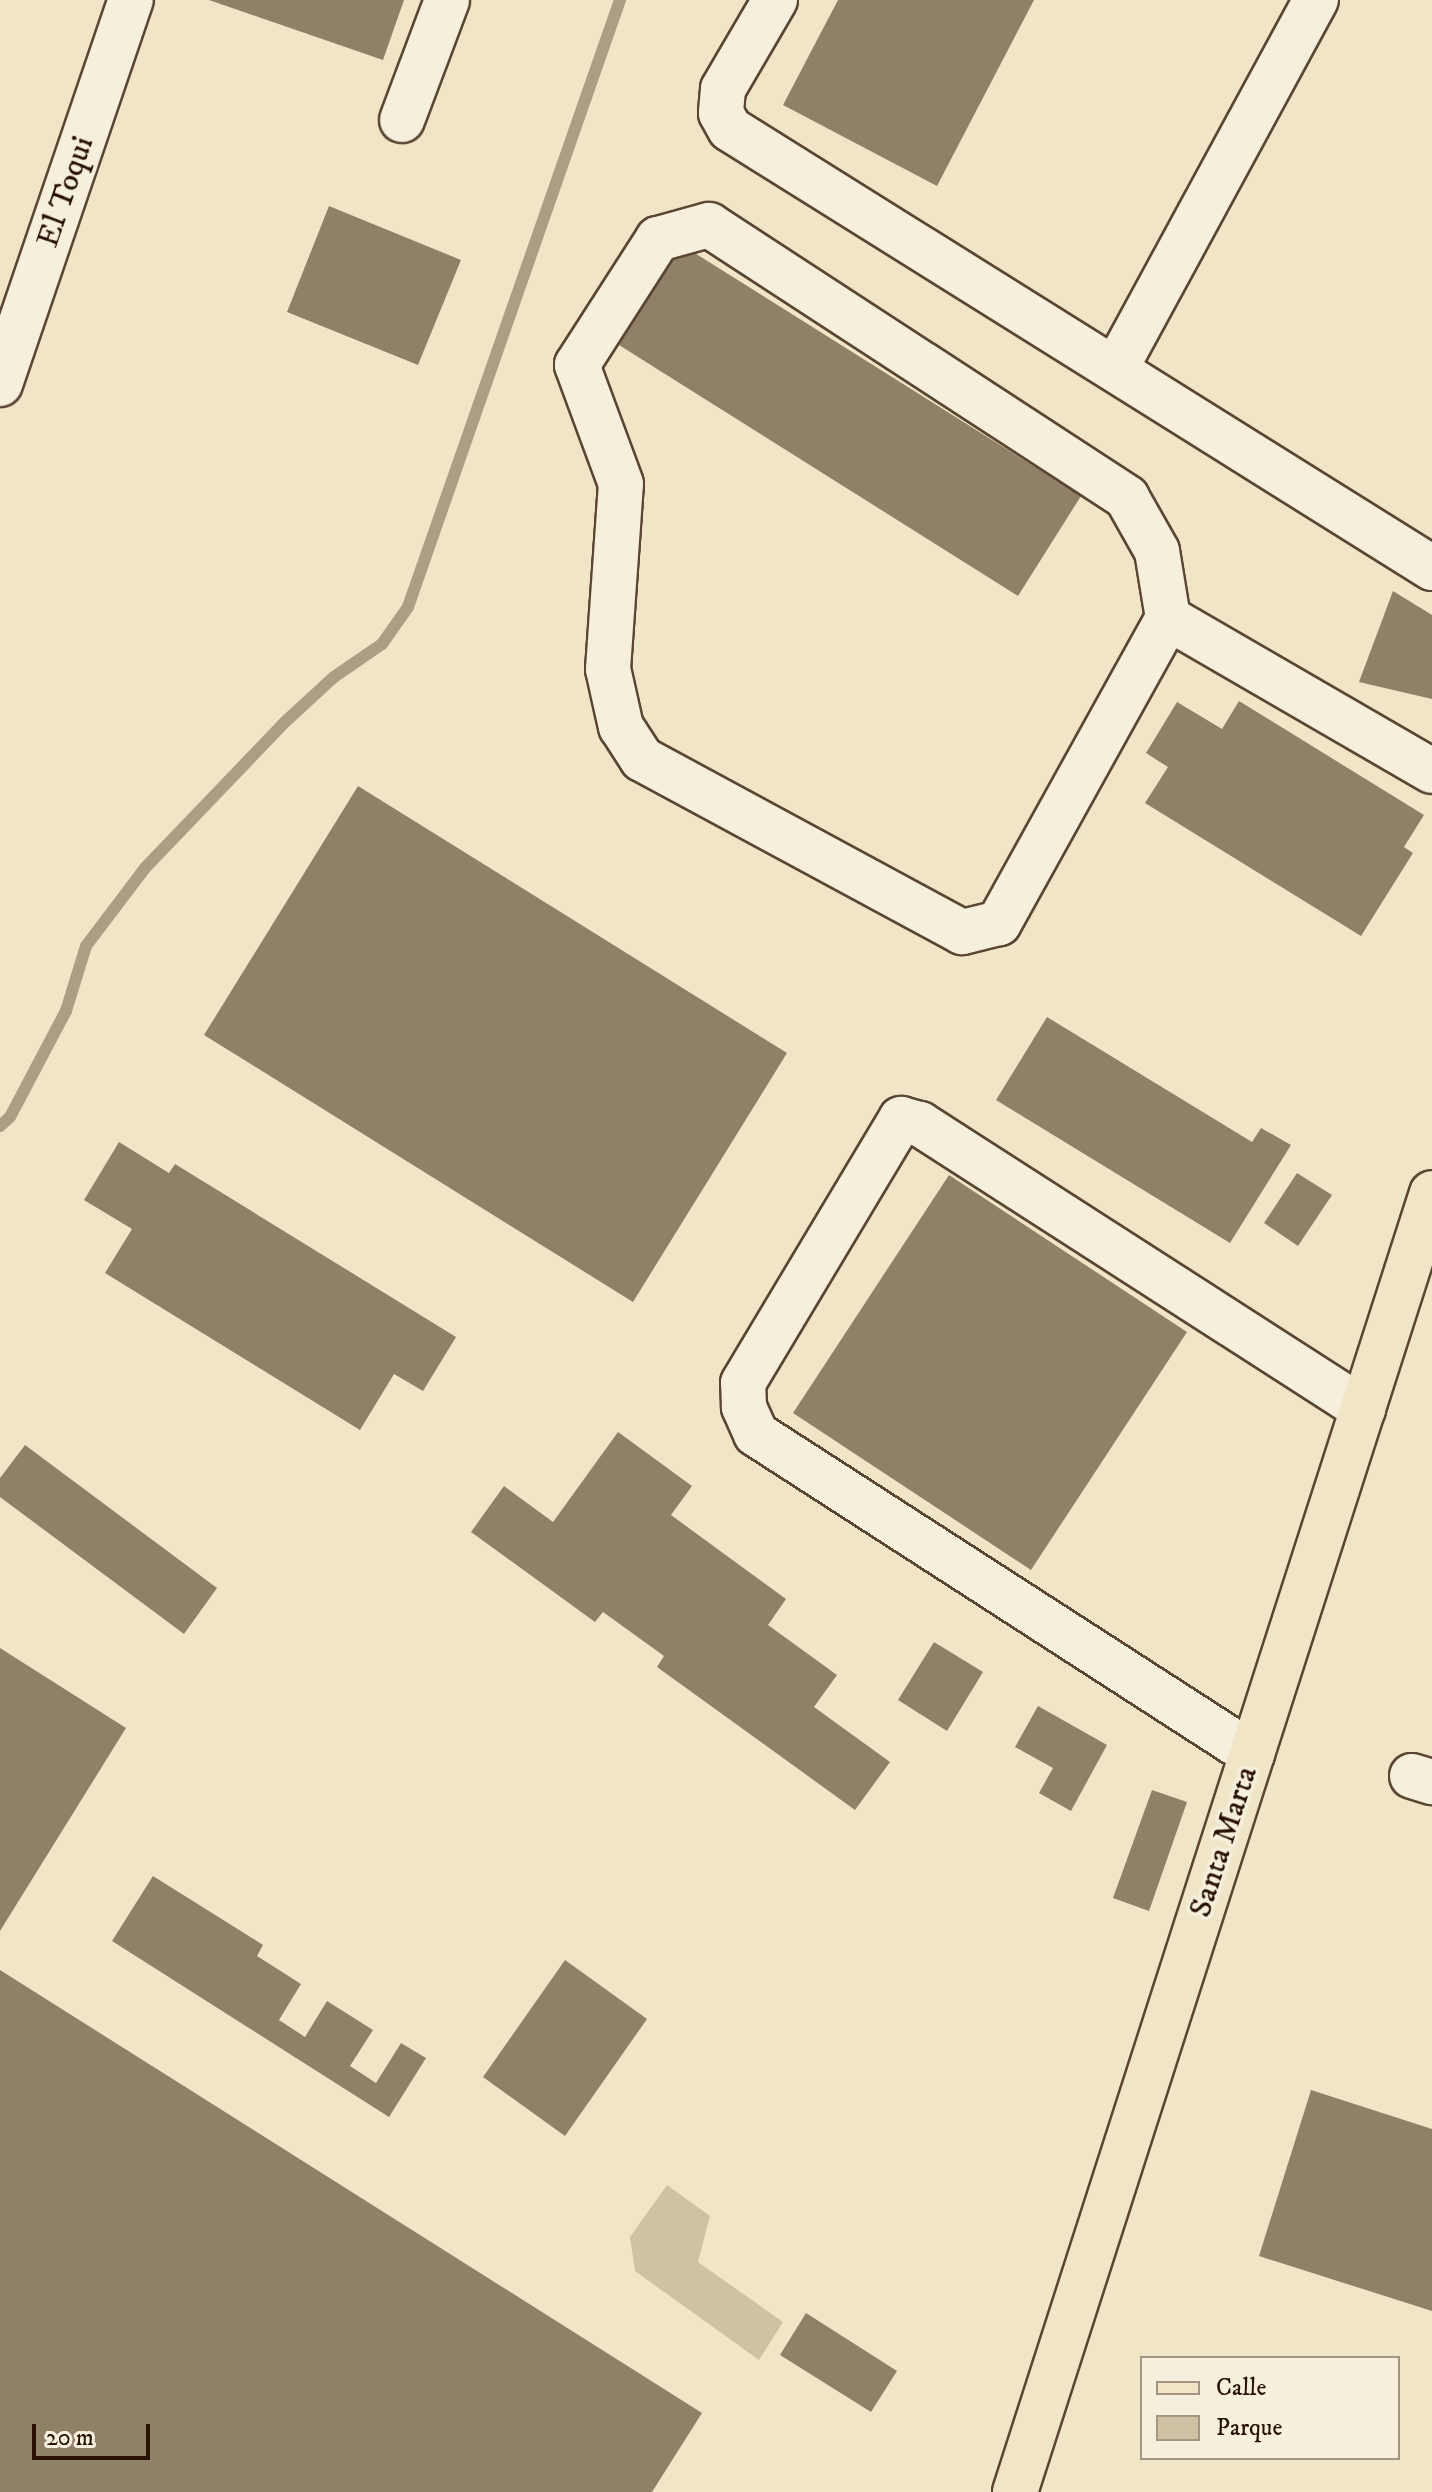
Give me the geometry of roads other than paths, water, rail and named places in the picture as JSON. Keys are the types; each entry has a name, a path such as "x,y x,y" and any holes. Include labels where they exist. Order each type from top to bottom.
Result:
{"main road":[{"name":"Santa Marta","path":"1015,2492 1432,1193"}],"street":[{"name":"El Toqui","path":"0,384 131,0"},
{"path":"402,120 447,0"},
{"path":"775,0 723,89 721,113 730,129 1432,568"},
{"path":"1116,368 1316,0"},
{"path":"709,225 1127,498 1157,551 1168,618 999,923 962,932 642,759 621,727 608,669 621,484 577,365 658,239 709,225"},
{"path":"1168,618 1432,771"},
{"path":"1252,1754 756,1434 744,1407 743,1383 901,1119 920,1124 1363,1409"}],"waterway":[{"path":"0,1126 10,1117 66,1011 86,946 145,868 285,722 334,677 382,644 408,607 620,0"}]}
